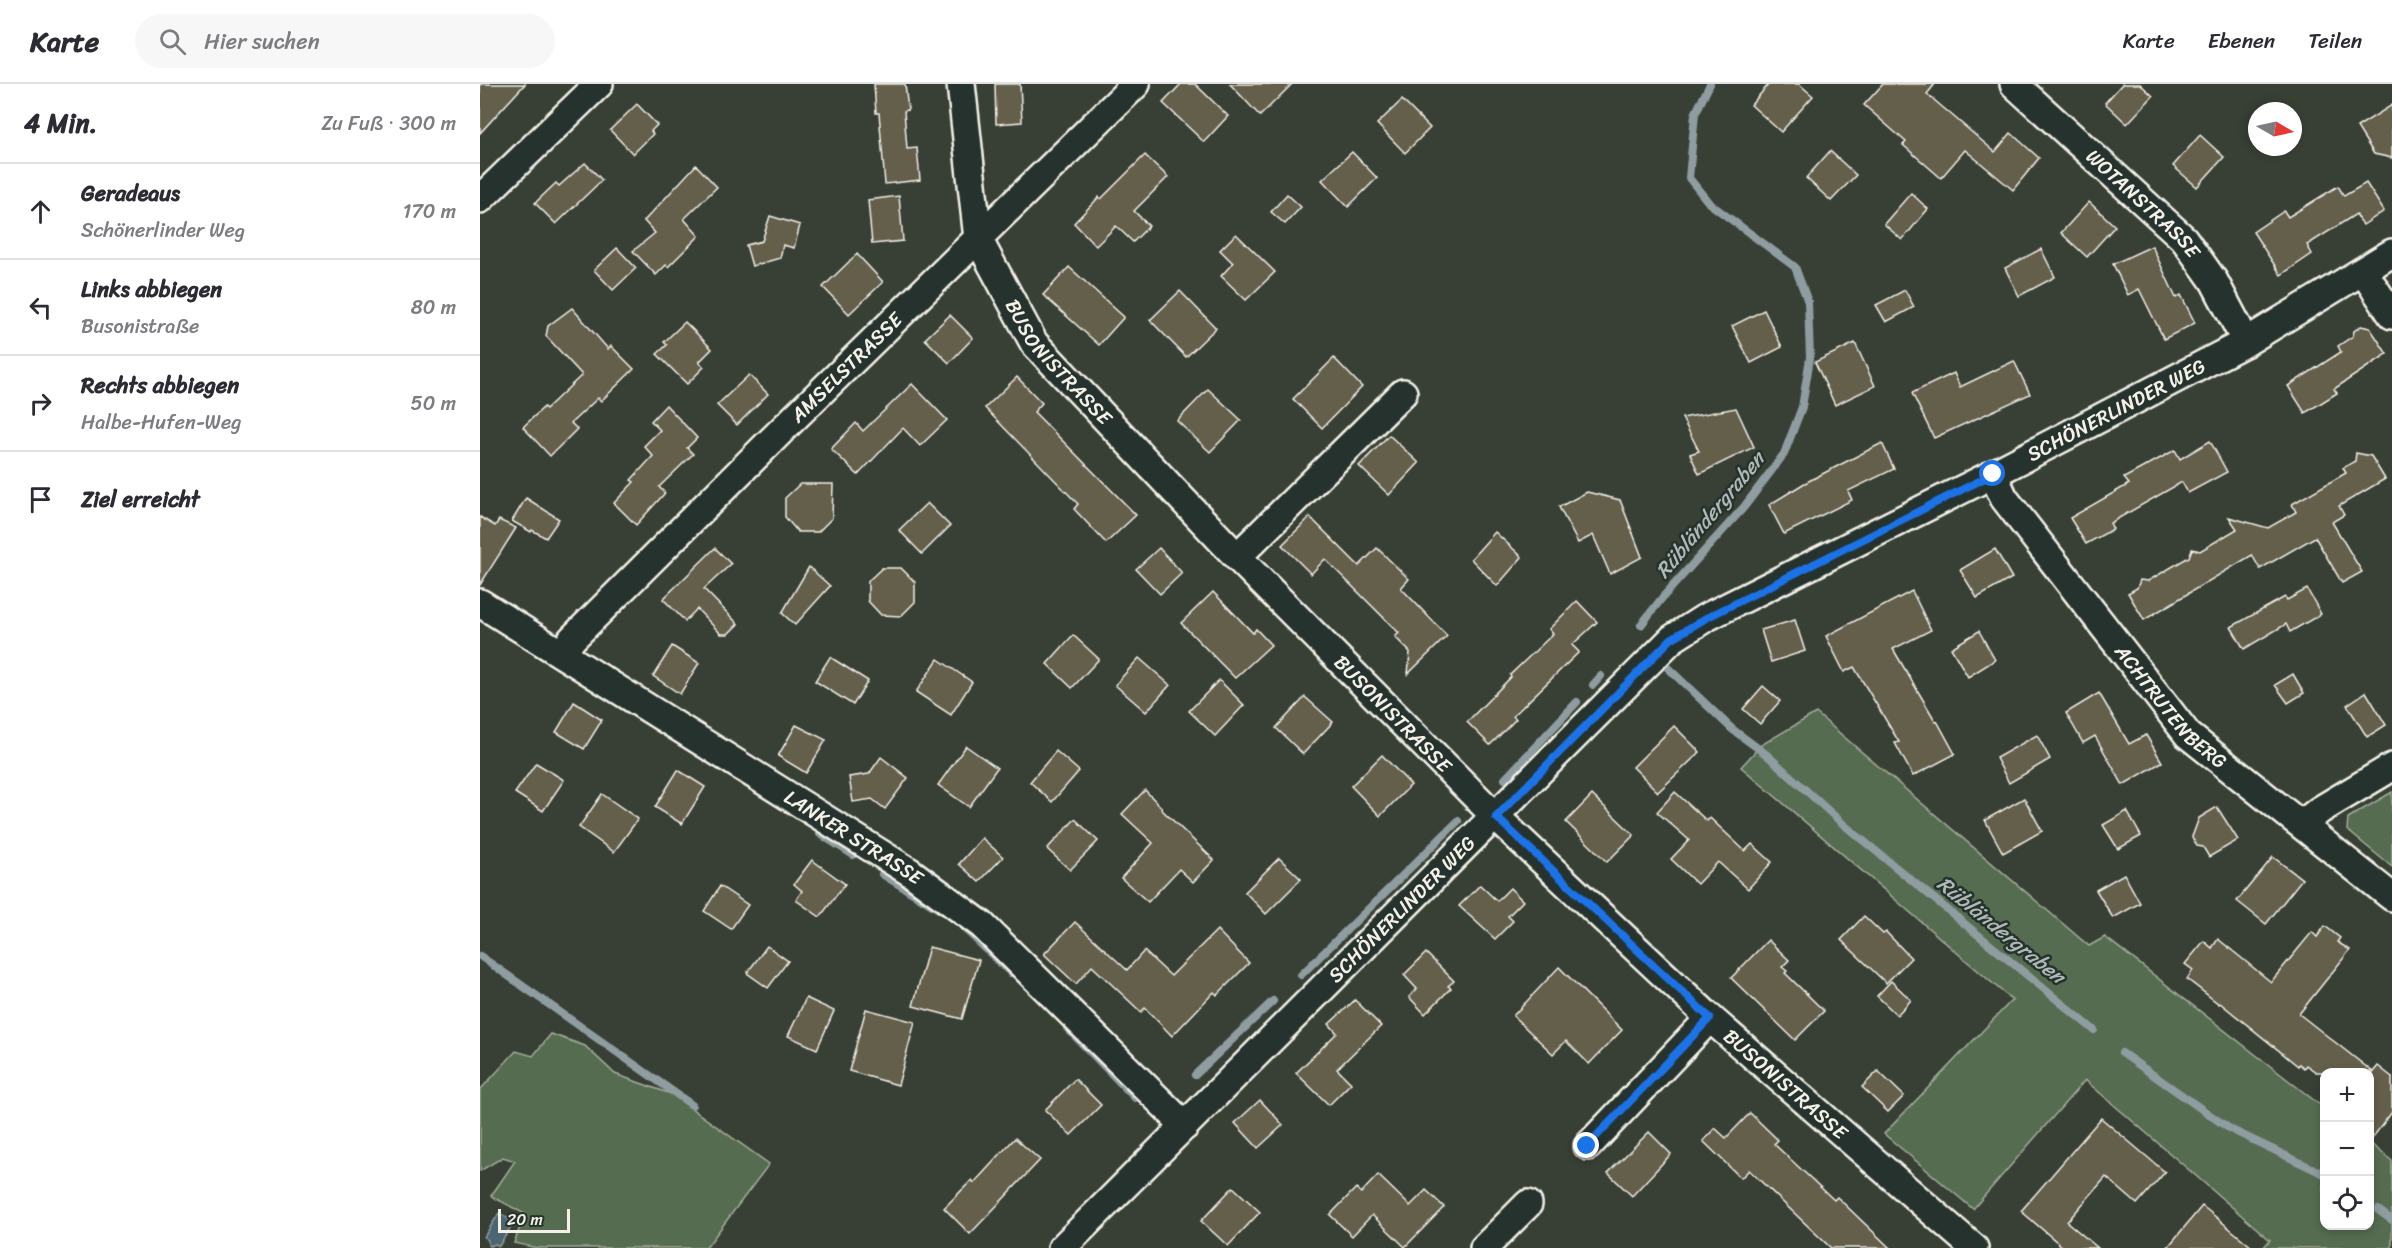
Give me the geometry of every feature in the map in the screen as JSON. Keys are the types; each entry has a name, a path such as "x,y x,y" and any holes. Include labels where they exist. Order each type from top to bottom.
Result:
{"street":[{"path":"480,199 599,84"},
{"name":"BUSONISTRASSE","path":"961,84 978,239 1034,343 1237,557 1496,817 1710,1018 1961,1244"},
{"name":"AMSELSTRASSE","path":"562,654 572,639 788,424 1136,84"},
{"name":"WOTANSTRASSE","path":"2014,84 2184,239 2214,281 2246,342"},
{"name":"SCHÖNERLINDER WEG","path":"1062,1248 1496,817 1671,639 1706,618 1993,474 2246,342 2392,253"},
{"path":"2363,271 2392,315"},
{"path":"1237,557 1402,393"},
{"name":"ACHTRUTENBERG","path":"1993,474 2004,498 2188,735 2392,897"},
{"name":"LANKER STRASSE","path":"480,603 946,897 982,926 1185,1126"},
{"path":"2302,824 2320,810 2392,766"},
{"path":"1587,1146 1710,1018"},
{"path":"1484,1248 1528,1204"}],"green space":[{"path":"1816,713 2089,946 2105,937 2320,1105 2320,1230 2374,1230 2374,1146 2392,1161 2392,1248 2263,1248 2270,1240 2085,1080 1973,1209 1884,1134 2012,1000 1741,767 1761,745"},
{"path":"2392,792 2392,867 2347,830 2348,818"},
{"path":"551,1034 585,1046 615,1074 671,1094 769,1164 706,1248 537,1248 514,1243 525,1214 491,1196 515,1161 503,1157 480,1171 480,1090 516,1051 533,1056"}],"water":[{"path":"499,1213 514,1222 499,1246 495,1244 490,1246 484,1237"}],"building":[{"path":"480,84 525,84 480,133"},
{"path":"874,84 905,84 908,110 904,111 907,149 917,148 920,180 885,184"},
{"path":"995,84 1020,84 1022,122 996,124"},
{"path":"1181,84 1195,84 1228,116 1204,142 1163,103"},
{"path":"1230,84 1292,84 1260,116"},
{"path":"1769,84 1799,84 1813,96 1781,132 1751,105"},
{"path":"1883,84 1935,84 1927,94 1995,152 2011,133 2039,158 2013,190 1965,150 1941,178 1903,145 1906,142 1864,105"},
{"path":"2122,84 2140,84 2153,96 2127,124 2105,103"},
{"path":"1402,100 1430,128 1405,153 1377,124"},
{"path":"637,104 657,125 651,131 653,134 633,154 610,130"},
{"path":"2392,105 2392,158 2374,154 2357,127"},
{"path":"2200,135 2224,157 2197,187 2173,166"},
{"path":"1830,151 1856,175 1831,201 1806,178"},
{"path":"1352,152 1377,178 1348,207 1322,180"},
{"path":"1145,155 1168,177 1134,211 1149,226 1133,242 1116,226 1096,246 1074,223"},
{"path":"585,163 602,180 556,224 535,203 556,183 559,186"},
{"path":"696,165 717,187 684,219 699,236 668,267 666,265 656,275 633,251 655,233 644,221"},
{"path":"2366,183 2384,211 2363,225 2356,214 2307,245 2312,254 2281,275 2253,232 2284,211 2288,217 2338,186 2344,196"},
{"path":"1911,193 1928,209 1902,240 1884,224"},
{"path":"1287,194 1301,207 1285,224 1271,212"},
{"path":"899,196 903,241 872,244 868,200"},
{"path":"2089,202 2115,226 2087,257 2061,233"},
{"path":"770,216 800,225 794,248 783,245 780,258 752,266 746,245 762,241"},
{"path":"1236,234 1275,272 1246,300 1221,276 1233,263 1220,250"},
{"path":"2152,246 2176,298 2181,295 2195,323 2164,339 2139,289 2128,295 2113,264"},
{"path":"617,248 636,268 613,290 594,270"},
{"path":"2041,249 2055,277 2019,296 2005,268"},
{"path":"857,254 883,282 849,314 823,287"},
{"path":"1069,267 1124,317 1099,345 1043,295"},
{"path":"1905,290 1914,307 1886,322 1876,305"},
{"path":"1180,291 1216,328 1186,357 1150,320"},
{"path":"572,308 608,349 611,346 634,369 601,401 598,398 571,423 577,429 550,456 523,427 582,375 546,336 548,326"},
{"path":"1764,310 1782,347 1751,363 1732,326"},
{"path":"950,315 973,338 949,363 925,339"},
{"path":"685,322 712,349 699,362 704,367 687,384 657,354 667,345 664,342"},
{"path":"2361,326 2370,328 2387,354 2334,389 2337,393 2305,413 2288,386 2341,352 2338,346 2353,336 2354,331"},
{"path":"1855,343 1875,386 1835,405 1815,362"},
{"path":"1334,358 1362,387 1322,428 1293,399"},
{"path":"2014,361 2030,394 1934,438 1912,393 1954,373 1960,387"},
{"path":"749,375 768,394 737,425 717,405"},
{"path":"1017,377 1042,403 1034,412 1136,515 1106,543 1074,509 1078,504 985,408"},
{"path":"912,384 947,420 920,446 903,428 858,475 831,449 856,423 863,431"},
{"path":"1208,389 1241,420 1210,452 1177,421"},
{"path":"666,405 697,438 687,448 693,454 659,487 665,493 636,525 614,503 634,482 631,480 653,456 644,446 660,430 651,421"},
{"path":"1736,408 1754,447 1699,474 1690,454 1699,451 1682,418"},
{"path":"1389,435 1419,463 1389,495 1359,466"},
{"path":"2210,441 2227,472 2188,493 2182,482 2110,523 2113,529 2086,544 2070,518 2129,484 2124,478 2175,450 2180,459"},
{"path":"1882,443 1894,469 1848,491 1852,500 1784,534 1769,505 1803,484"},
{"path":"2356,453 2371,456 2385,479 2339,506 2344,515 2332,522 2362,572 2342,583 2315,537 2260,569 2252,555 2144,620 2128,593 2137,588 2140,580 2148,581 2189,557 2192,549 2200,551 2237,529 2229,517 2268,528 2296,512 2292,504 2346,473 2343,468 2355,461"},
{"path":"800,484 833,484 832,518 818,532 798,532 785,517 785,498"},
{"path":"1587,492 1620,500 1642,557 1610,574 1593,535 1578,543 1559,507"},
{"path":"526,498 559,519 546,538 512,521"},
{"path":"927,503 950,526 922,554 899,530"},
{"path":"480,517 495,526 499,520 516,528 480,585"},
{"path":"1310,517 1359,566 1377,548 1409,579 1401,588 1447,636 1408,674 1410,652 1395,637 1399,633 1325,559 1311,574 1282,545"},
{"path":"1495,532 1522,557 1497,586 1471,559"},
{"path":"715,548 731,564 704,589 738,624 728,634 721,634 697,609 685,621 663,599"},
{"path":"1159,548 1182,573 1160,594 1136,569"},
{"path":"1995,549 2012,578 1977,598 1960,570"},
{"path":"809,567 830,586 795,625 782,613"},
{"path":"882,568 901,568 915,582 915,602 901,616 881,615 868,601 868,581"},
{"path":"2307,589 2321,614 2290,632 2286,624 2244,649 2231,627 2285,597 2287,600"},
{"path":"1912,591 1931,630 1893,649 1955,754 1913,776 1895,743 1899,742 1854,667 1844,672 1826,636"},
{"path":"1213,592 1253,633 1256,629 1271,645 1235,678 1181,623"},
{"path":"1577,601 1597,622 1572,645 1579,652 1513,716 1516,719 1490,745 1467,722 1511,677 1510,675 1553,634 1549,629"},
{"path":"1795,620 1805,651 1771,662 1761,630"},
{"path":"1979,631 1995,660 1968,677 1951,648"},
{"path":"1073,635 1099,659 1072,688 1047,664"},
{"path":"672,646 699,663 680,694 653,676"},
{"path":"830,657 868,681 853,705 815,681"},
{"path":"1139,658 1170,685 1146,712 1115,685"},
{"path":"938,659 972,682 951,715 916,692"},
{"path":"2293,674 2304,693 2288,703 2275,685"},
{"path":"1219,680 1244,705 1215,736 1189,711"},
{"path":"1763,686 1780,701 1760,724 1743,709"},
{"path":"2366,692 2386,725 2367,737 2347,705"},
{"path":"2099,693 2129,744 2146,735 2162,762 2123,785 2095,736 2083,743 2066,713"},
{"path":"1305,697 1333,722 1303,754 1276,728"},
{"path":"574,702 602,720 584,749 556,732"},
{"path":"796,725 826,740 806,773 778,756"},
{"path":"1674,726 1700,752 1658,792 1633,767"},
{"path":"2037,735 2050,759 2009,783 1996,758"},
{"path":"966,746 997,768 969,807 938,785"},
{"path":"1056,751 1079,771 1052,802 1030,782"},
{"path":"1382,755 1411,785 1380,816 1351,786"},
{"path":"881,757 908,778 885,809 872,799 853,802 849,777 869,774"},
{"path":"536,763 564,780 543,811 515,793"},
{"path":"678,770 705,787 682,824 655,807"},
{"path":"1145,790 1161,809 1214,860 1193,882 1179,869 1148,902 1121,878 1153,843 1122,814"},
{"path":"1675,792 1707,821 1710,818 1745,851 1752,844 1772,862 1748,889 1718,862 1697,884 1671,859 1689,840 1657,812"},
{"path":"602,794 638,819 614,852 579,827"},
{"path":"1592,795 1634,835 1607,862 1566,822"},
{"path":"2024,798 2042,831 2003,853 1985,820"},
{"path":"2217,807 2238,840 2209,857 2203,847 2197,846 2192,837 2199,818"},
{"path":"2127,811 2141,836 2118,849 2103,825"},
{"path":"1075,819 1098,841 1070,870 1047,849"},
{"path":"982,838 1003,857 979,882 959,864"},
{"path":"2273,857 2302,879 2266,924 2237,901"},
{"path":"1279,858 1301,879 1266,914 1245,892"},
{"path":"812,860 845,884 820,917 796,900 802,891 794,884"},
{"path":"2124,874 2140,903 2113,918 2096,890"},
{"path":"1480,885 1497,901 1510,888 1523,901 1508,916 1513,921 1495,939 1459,906"},
{"path":"720,886 748,905 731,929 704,911"},
{"path":"1864,916 1883,934 1886,932 1911,958 1886,983 1841,940"},
{"path":"1075,922 1127,970 1144,951 1171,976 1217,930 1249,963 1217,995 1214,992 1172,1036 1145,1008 1141,1012 1092,966 1076,984 1044,954"},
{"path":"2325,926 2340,938 2337,942 2350,950 2299,1014 2368,1068 2320,1068 2320,1072 2316,1072 2306,1065 2304,1068 2299,1064 2298,1066 2187,979 2193,970 2185,964 2204,941 2212,948 2218,939 2271,982 2312,932 2317,937"},
{"path":"1768,940 1789,960 1782,967 1787,971 1785,973 1824,1011 1795,1040 1731,978"},
{"path":"767,946 788,961 768,988 747,973"},
{"path":"929,947 979,960 962,1019 913,1006"},
{"path":"1426,953 1454,981 1448,986 1451,988 1425,1014 1409,997 1417,989 1404,975"},
{"path":"1559,967 1622,1030 1589,1064 1566,1041 1553,1054 1513,1016"},
{"path":"1891,981 1911,1000 1897,1015 1877,996"},
{"path":"806,998 834,1011 817,1049 788,1036"},
{"path":"1355,1000 1381,1026 1337,1069 1351,1083 1329,1105 1296,1073 1337,1033 1329,1024"},
{"path":"866,1009 915,1022 898,1085 849,1071"},
{"path":"2378,1066 2392,1077 2392,1112 2374,1136 2374,1071"},
{"path":"1878,1071 1904,1096 1888,1112 1862,1087"},
{"path":"1075,1079 1101,1105 1071,1135 1045,1110"},
{"path":"1260,1100 1283,1125 1258,1148 1235,1123"},
{"path":"1750,1113 1778,1140 1774,1144 1834,1200 1837,1197 1890,1248 1831,1248 1749,1170 1741,1178 1703,1141 1715,1128 1726,1138"},
{"path":"2101,1118 2165,1172 2137,1204 2106,1177 2067,1222 2098,1248 2064,1248 2021,1211"},
{"path":"1649,1132 1671,1154 1632,1196 1608,1173"},
{"path":"1015,1138 1040,1160 970,1234 944,1208 972,1180 974,1183"},
{"path":"1378,1175 1410,1206 1426,1190 1444,1207 1405,1247 1372,1215 1352,1236 1330,1215 1356,1188 1361,1193"},
{"path":"1233,1187 1260,1212 1228,1246 1201,1221"},
{"path":"2202,1206 2211,1213 2253,1248 2167,1248"}],"waterway":[{"name":"Rübländergraben","path":"1641,625 1662,598 1744,507 1784,454 1802,407 1810,358 1808,302 1795,267 1709,203 1689,178 1695,114 1710,84"},
{"name":"Rübländergraben","path":"1668,668 1732,729 1767,755 1843,824 2094,1030"},
{"path":"1593,685 1601,676"},
{"path":"1505,779 1577,702"},
{"path":"1301,975 1458,821"},
{"path":"820,834 853,855"},
{"path":"882,874 942,911"},
{"path":"961,925 1011,973"},
{"path":"480,956 692,1105"},
{"path":"1195,1075 1273,1001"},
{"path":"1067,1028 1135,1098"},
{"name":"Rübländergraben","path":"2122,1053 2230,1129 2320,1172"},
{"path":"2378,1210 2392,1220"}],"route":[{"path":"1587,1146 1710,1018 1496,817 1671,639 1706,618 1993,474"}]}
